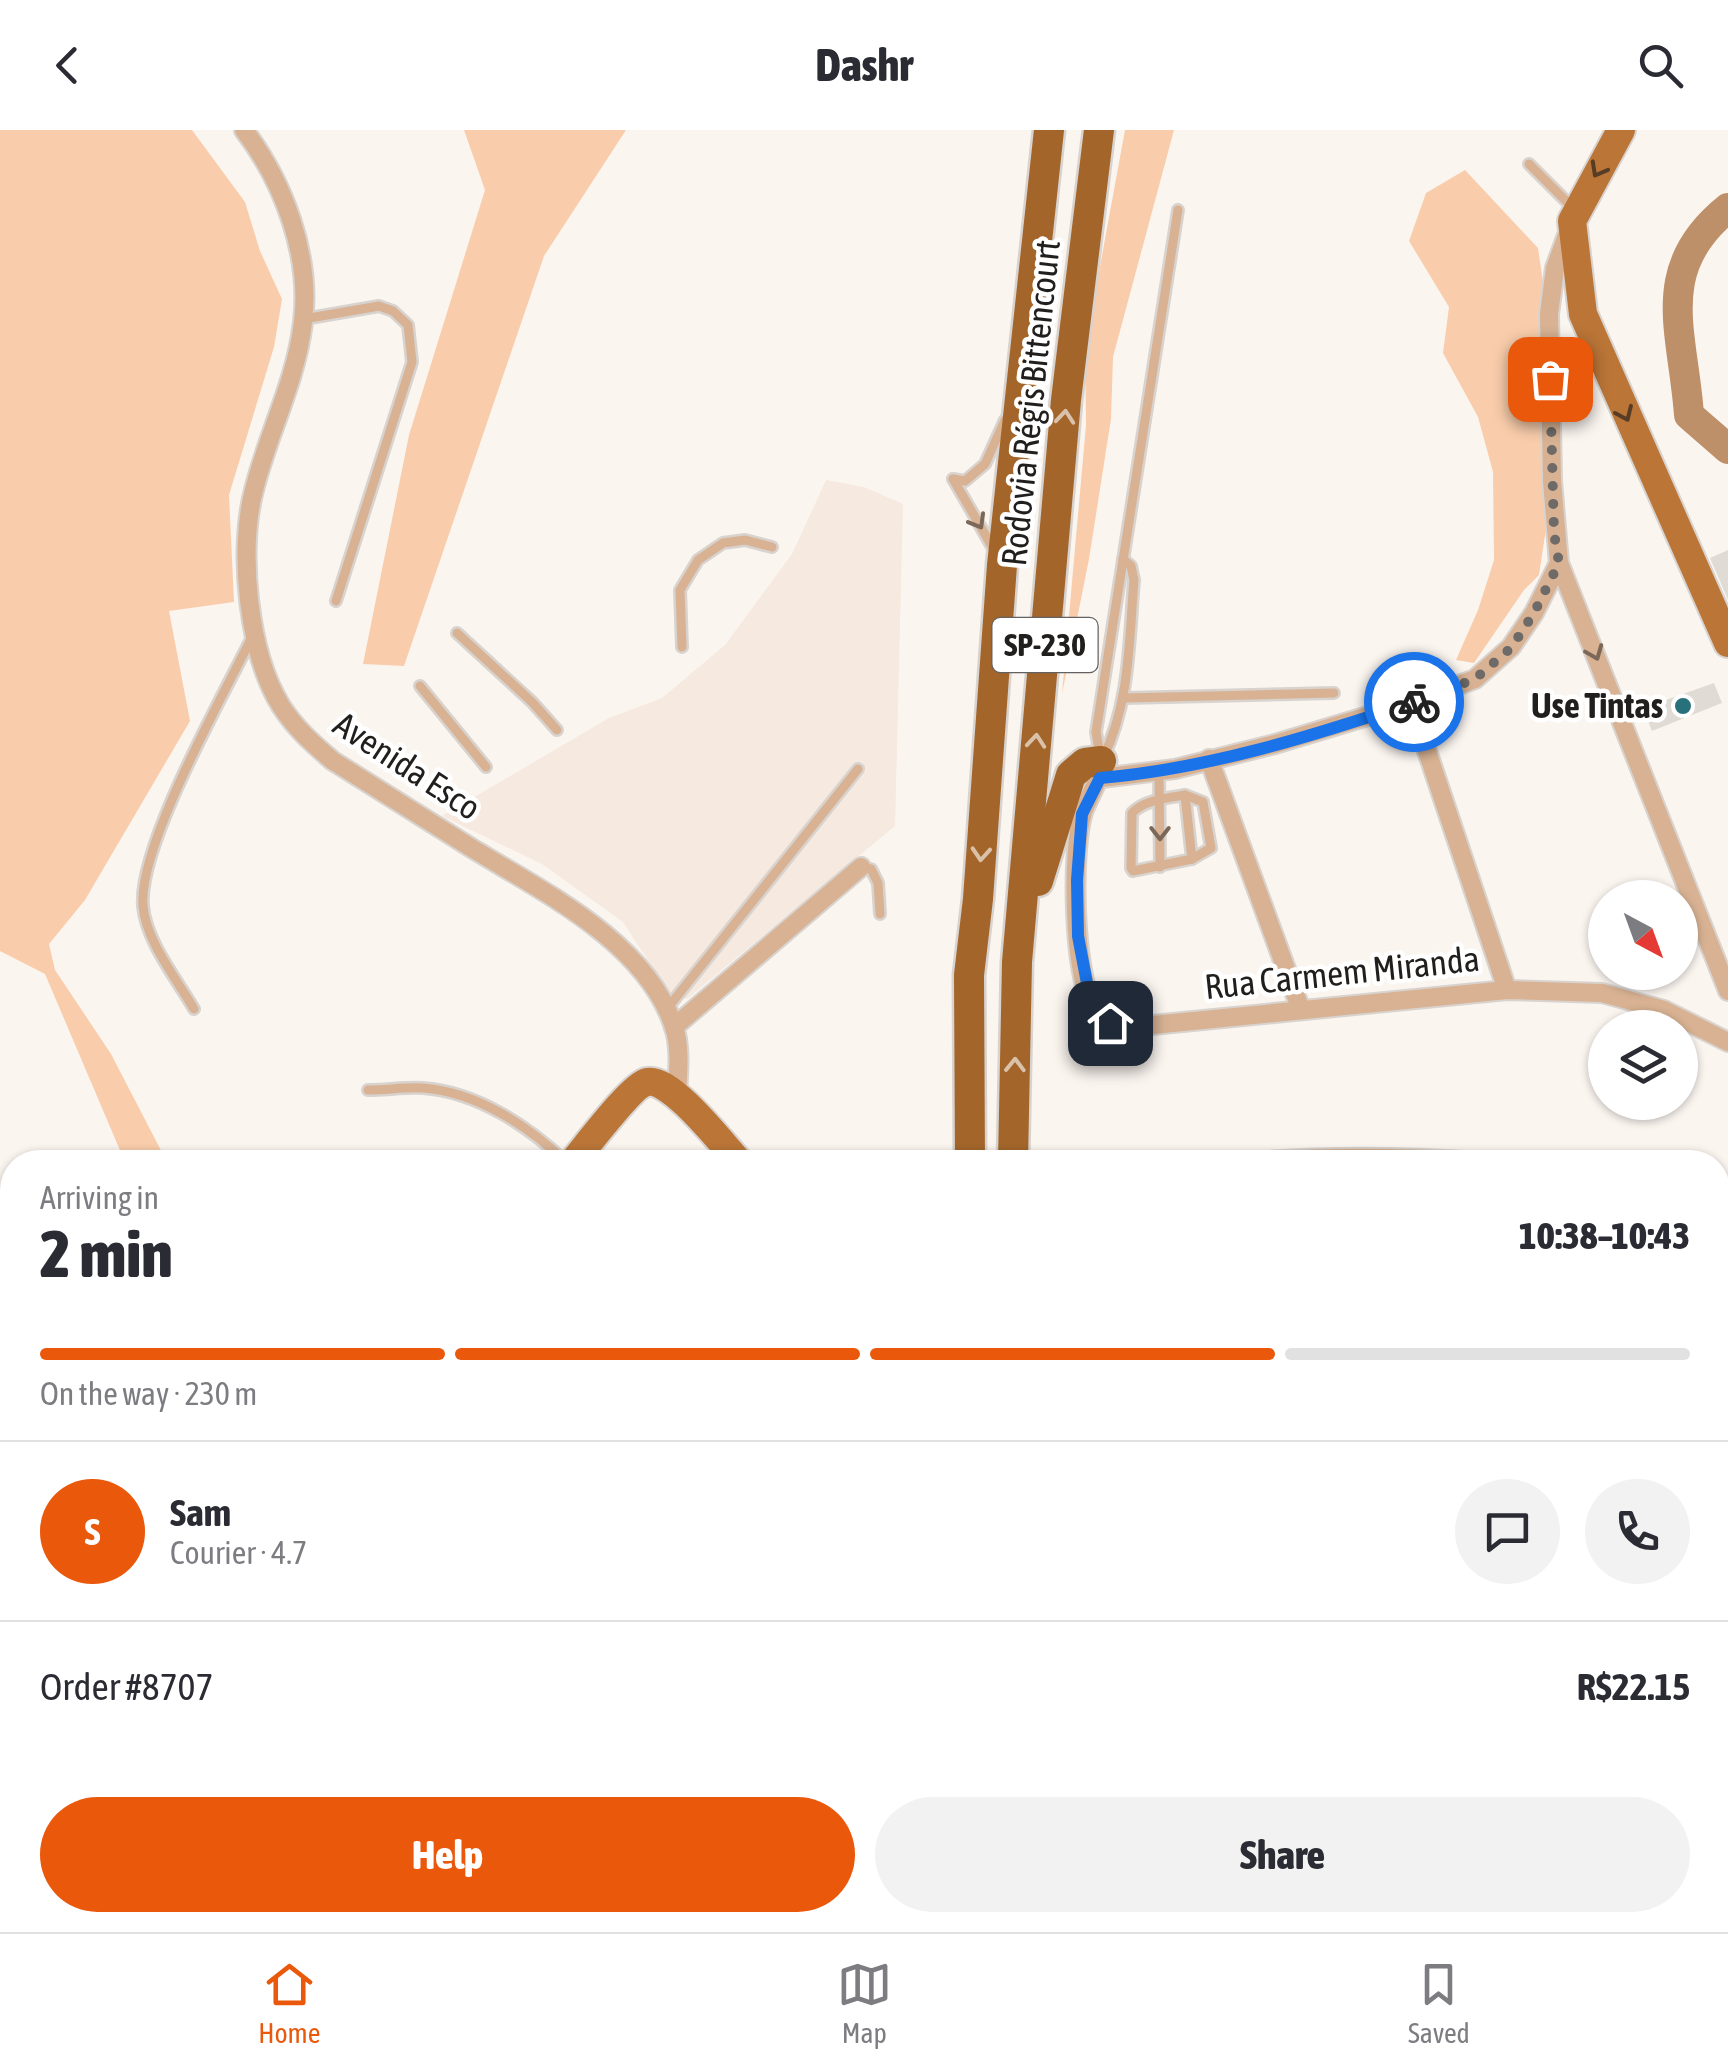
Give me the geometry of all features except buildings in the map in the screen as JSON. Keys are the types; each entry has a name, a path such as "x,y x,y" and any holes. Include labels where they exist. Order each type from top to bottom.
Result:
{"highway":[{"name":"Rodovia Régis Bittencourt","path":"970,1150 969,975 1002,565 1048,130"},
{"name":"Rodovia Régis Bittencourt","path":"1013,1150 1016,962 1066,400 1100,130"},
{"path":"1016,962 1071,776 1085,763 1101,770"}],"main road":[{"path":"1622,130 1574,216 1575,263 1588,329 1728,643"},
{"path":"580,1150 642,1083 658,1082 678,1096 728,1150"}],"street":[{"name":"Avenida Esco","path":"244,130 261,153 298,242 304,319 291,382 253,491 248,572 254,631 269,681 281,705 306,738 333,761 566,906 612,939 642,971 670,1019 678,1048 678,1096"},
{"path":"1574,216 1555,268 1549,314 1552,482 1559,563 1728,991"},
{"path":"1549,314 1574,319 1588,329"},
{"path":"1101,770 1159,772 1275,744 1411,703 1475,679 1511,648 1559,563"},
{"path":"1411,703 1508,990"},
{"path":"1209,759 1301,1010"},
{"name":"Rua Carmem Miranda","path":"1101,770 1082,814 1078,936 1091,1004 1100,1016 1119,1026 1508,990 1602,994 1664,1010 1728,1042"},
{"path":"670,1019 862,867"}],"lane":[{"path":"1529,164 1574,216"},
{"path":"1101,770 1096,732 1178,210"},
{"path":"304,319 379,306 393,311 408,325 412,362 336,601"},
{"path":"1002,565 953,479 965,481 985,464 1019,391"},
{"path":"682,647 680,590 698,560 722,543 745,540 772,547"},
{"path":"1101,770 1124,698 1134,580 1131,566 1123,559"},
{"path":"194,1008 150,932 143,909 143,889 181,781 254,631"},
{"path":"456,633 557,730"},
{"path":"420,686 486,766"},
{"path":"1124,698 1334,693"},
{"path":"670,1019 858,769"},
{"path":"1159,772 1160,867"},
{"path":"1184,795 1192,859"},
{"path":"1184,795 1203,802 1211,848 1192,859 1133,871 1132,813 1160,799 1184,795"},
{"path":"862,867 871,869 878,882 880,914"},
{"path":"368,1090 426,1088 486,1105 555,1150"}],"shaded area":[{"path":"0,130 192,130 245,202 260,251 282,299 274,347 229,495 234,602 169,611 190,721 85,900 49,944 55,970 111,1054 161,1150 120,1150 45,974 0,951"},
{"path":"464,130 626,130 544,256 404,666 363,664 409,435 485,190"},
{"path":"1125,130 1174,130 1113,357 1111,419 1062,694 1086,425 1085,348"},
{"path":"1465,170 1538,248 1563,417 1539,575 1524,590 1474,663 1456,660 1494,560 1493,472 1478,417 1443,353 1449,307 1409,241 1426,193"},
{"path":"826,480 864,487 903,504 895,826 687,999 669,993 623,922 542,864 442,816 609,718 662,698 725,645 792,554"}],"waterway":[{"path":"1728,208 1704,231 1689,254 1678,303 1689,415 1728,449"}],"way so far":[{"path":"1414,702 1475,679 1511,648 1559,563 1554,533 1550,379"}],"place":[{"name":"Use Tintas","path":"1683,706"}],"route":[{"path":"1110,1023 1091,1004 1078,936 1082,814 1100,778 1175,769 1414,702"}]}
